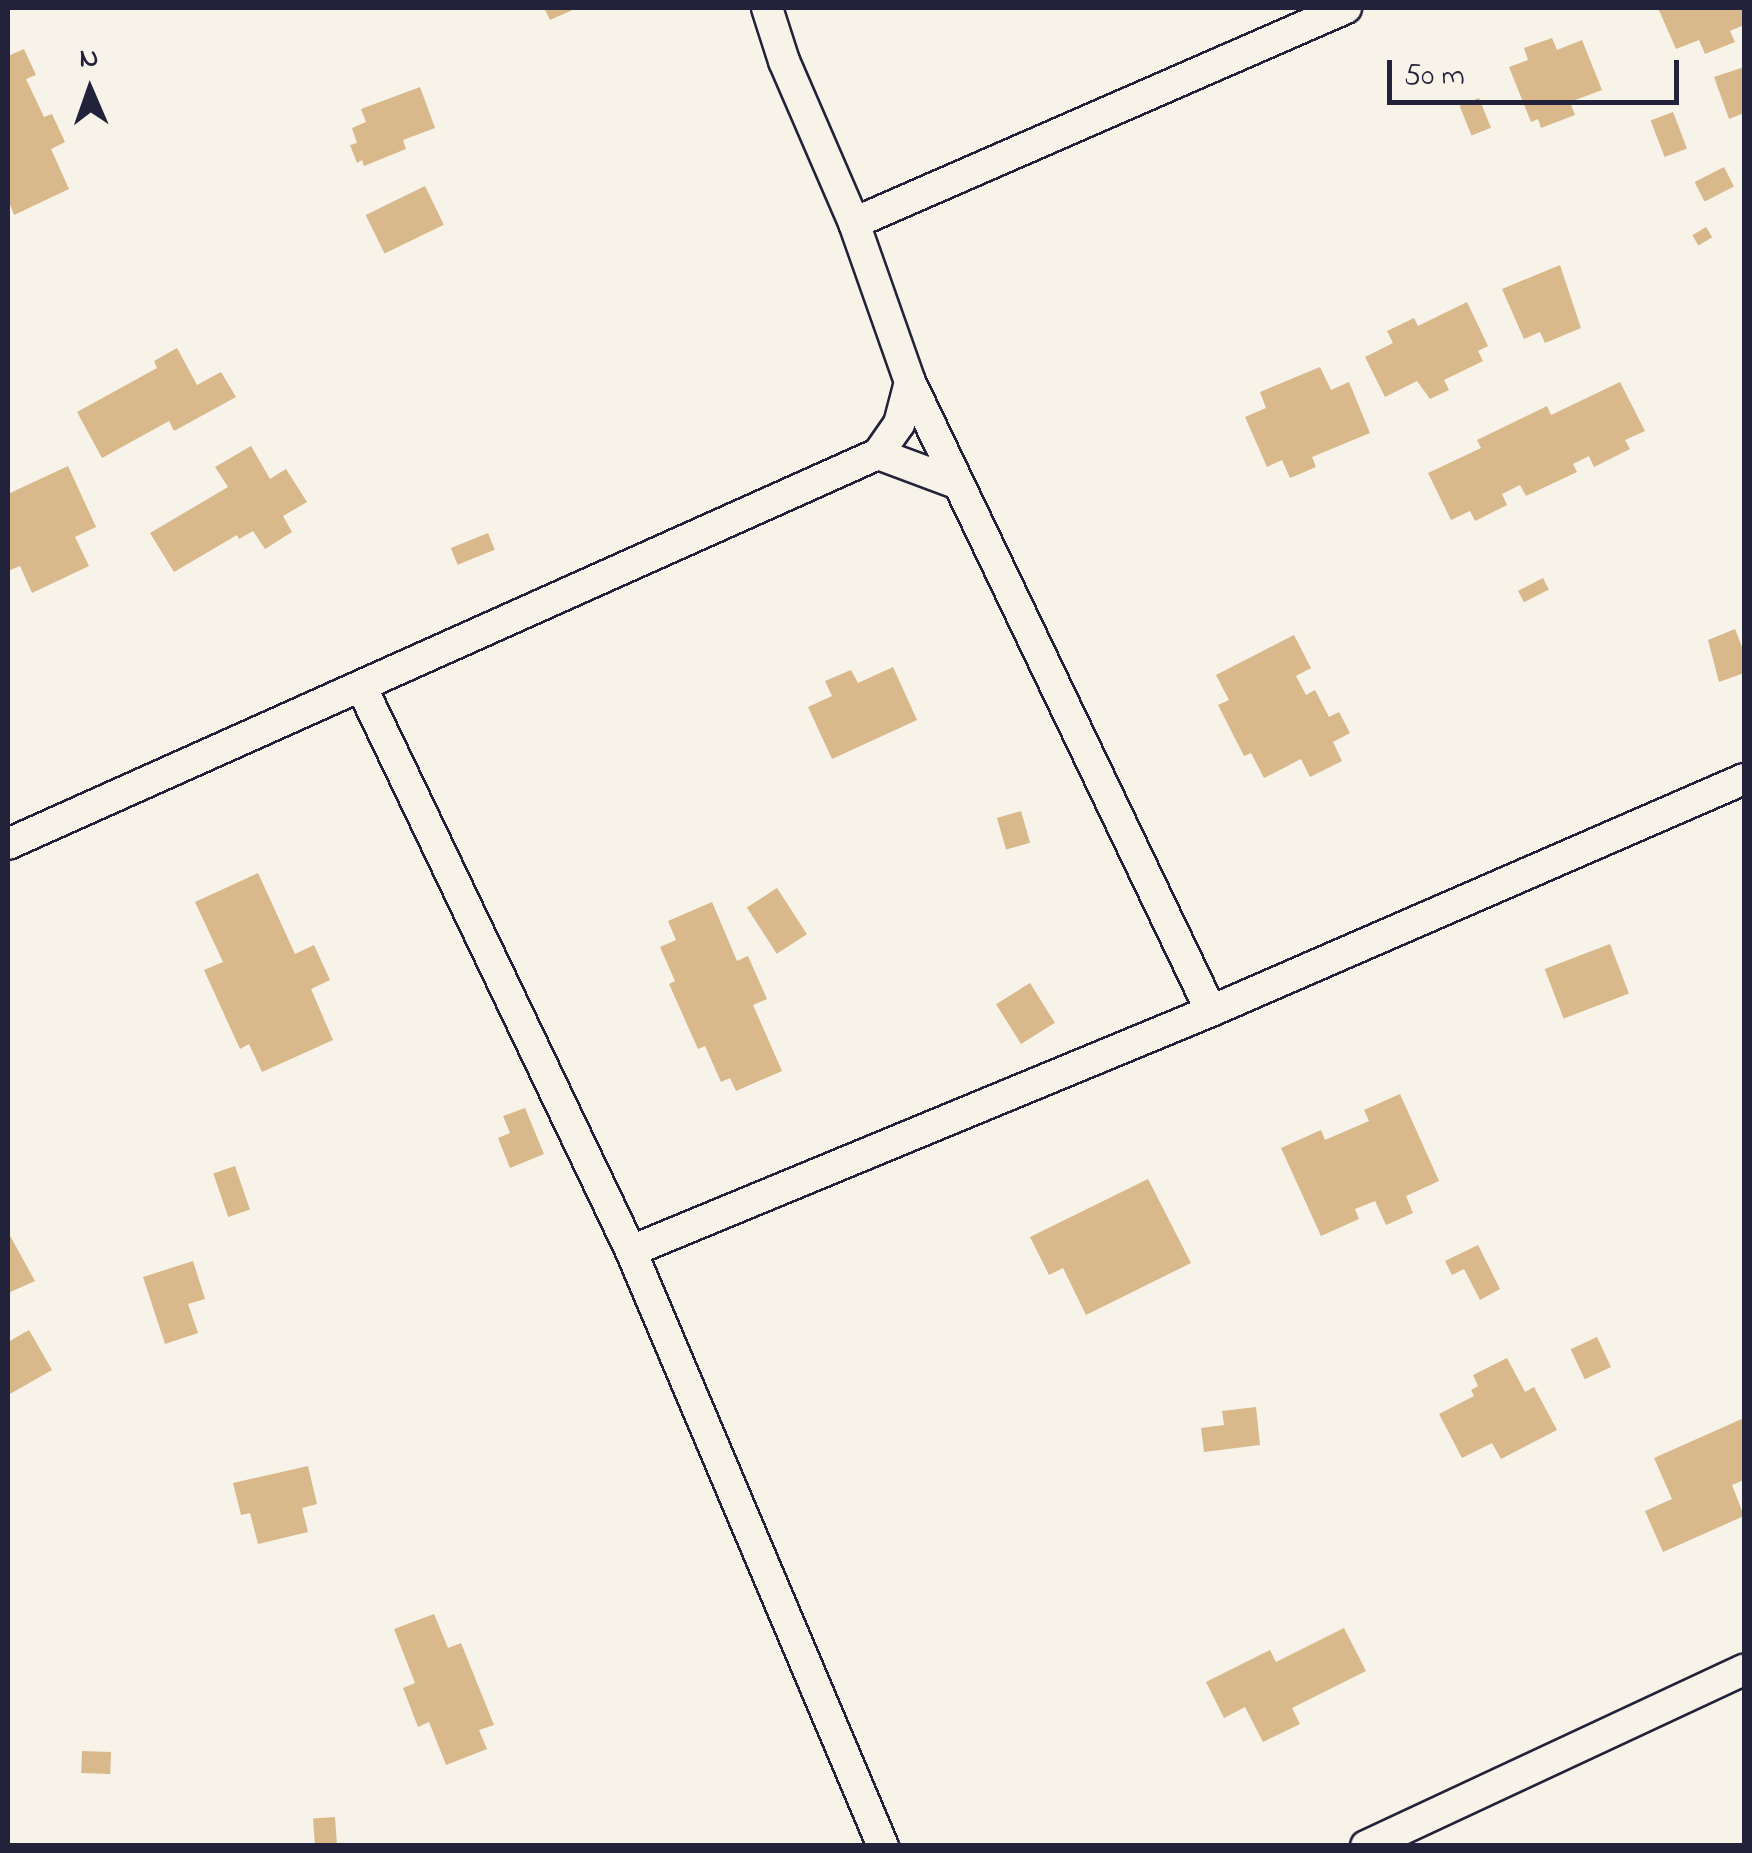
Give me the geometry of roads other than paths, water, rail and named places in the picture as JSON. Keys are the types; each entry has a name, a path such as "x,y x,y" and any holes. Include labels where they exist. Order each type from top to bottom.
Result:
{"street":[{"path":"767,8 784,61 854,223 910,382 1211,1011"},
{"path":"854,223 1346,8"},
{"path":"8,844 878,454 900,424 910,382"},
{"path":"878,454 956,482"},
{"path":"362,686 631,1251 883,1846"},
{"path":"631,1251 1211,1011 1744,779"},
{"path":"1366,1846 1744,1670"}]}
